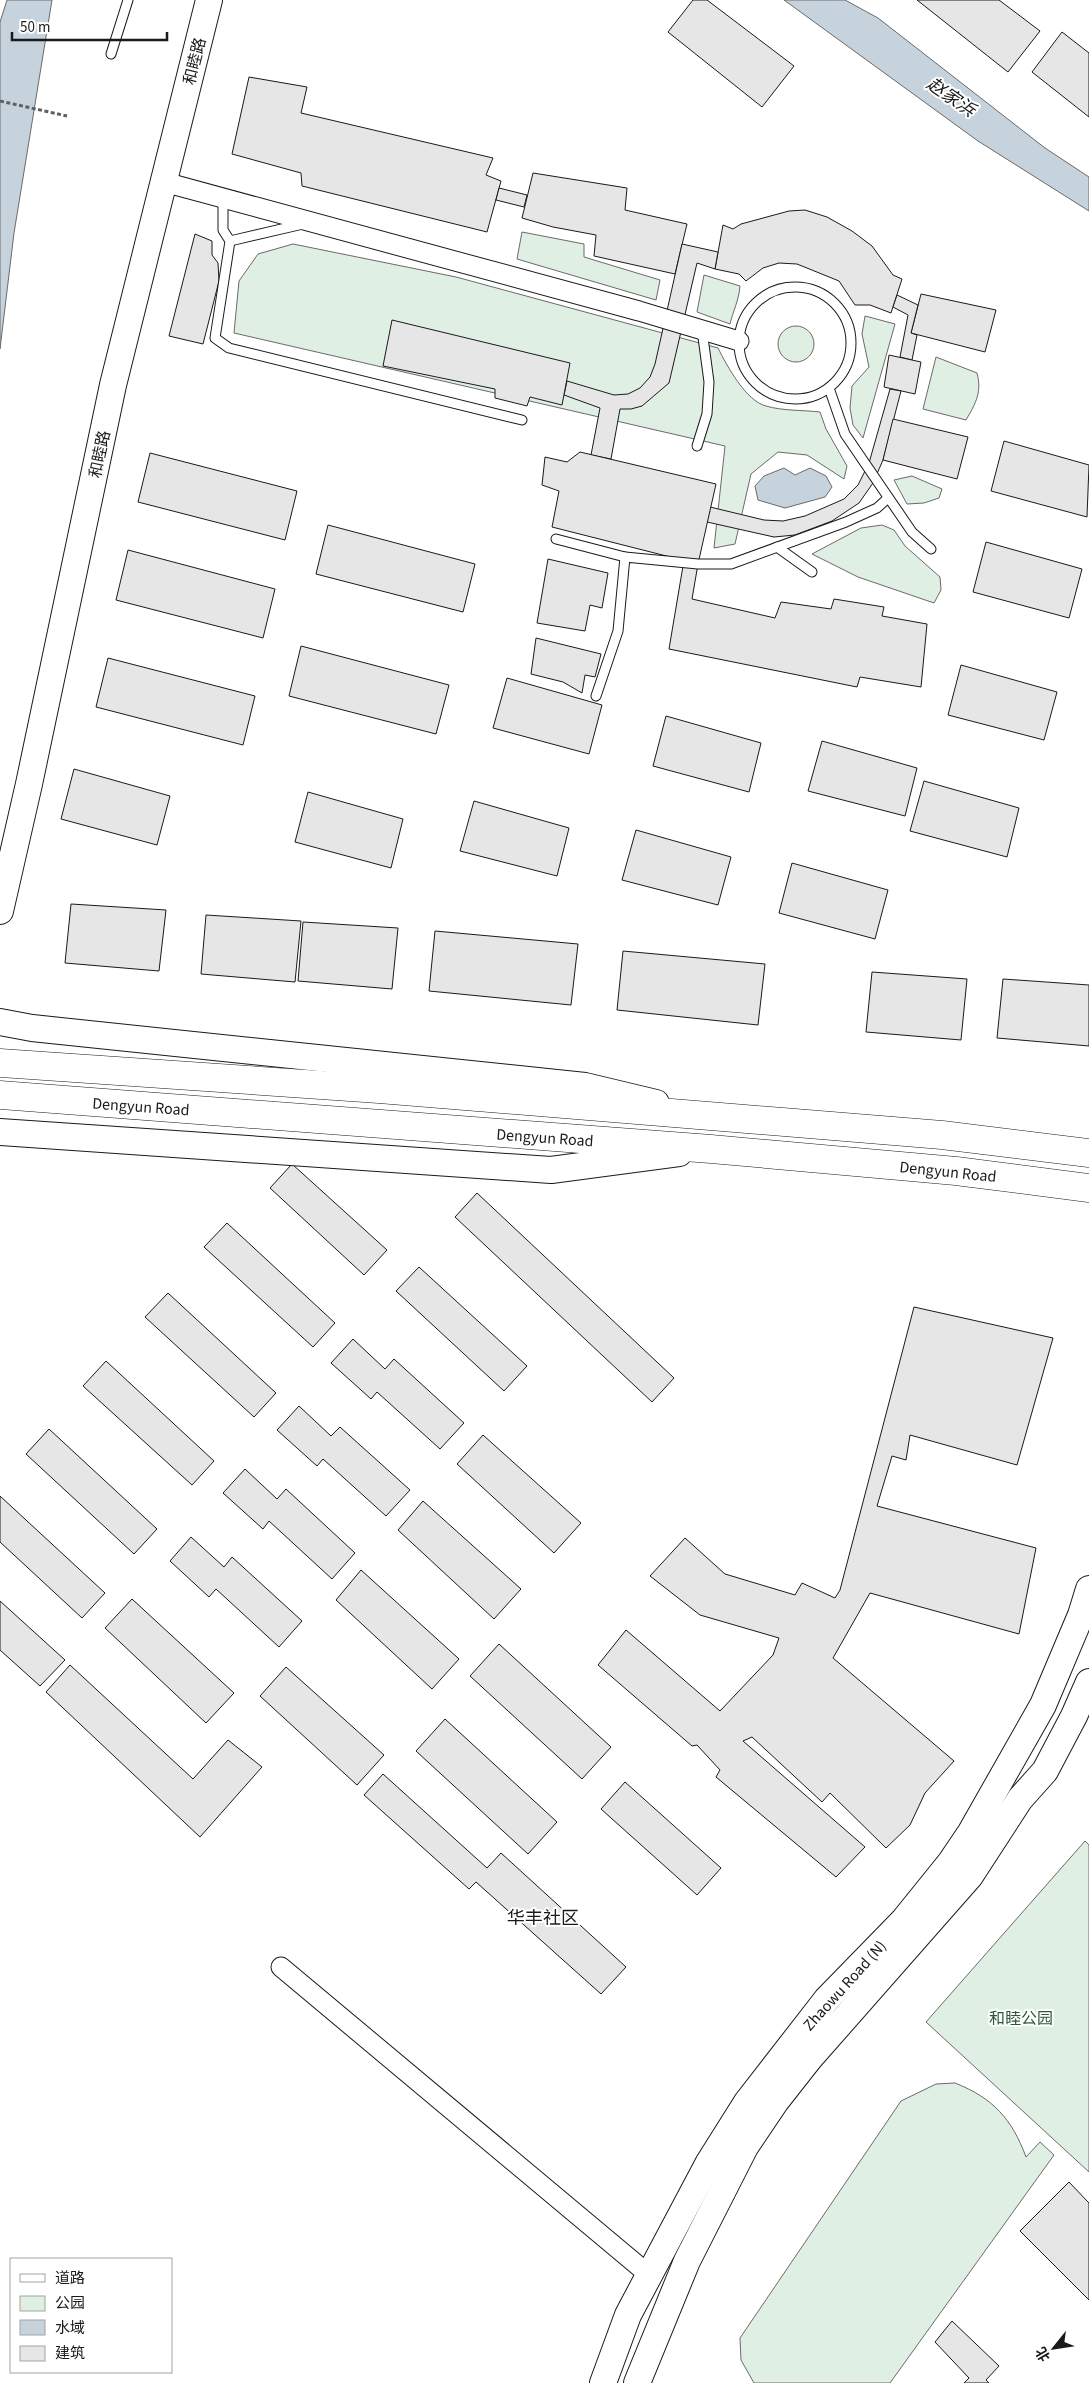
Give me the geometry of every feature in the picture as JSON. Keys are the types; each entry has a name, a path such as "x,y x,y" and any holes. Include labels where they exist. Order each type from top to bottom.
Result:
{"main road":[{"name":"Dengyun Road","path":"0,1063 379,1090 942,1135 1089,1153"},
{"name":"Dengyun Road","path":"0,1095 711,1149 956,1171 1089,1188"}],"street":[{"name":"和睦路","path":"0,911 29,784 113,385 209,0"},
{"path":"164,182 630,308 738,341"},
{"path":"0,1022 42,1029 585,1086 718,1118"},
{"path":"0,1132 551,1170 711,1149"},
{"name":"Zhaowu Road (N)","path":"603,2383 628,2315 648,2274 708,2164 747,2102 827,1999 904,1920 950,1863 971,1832 1043,1705 1081,1615 1089,1589"},
{"name":"Zhaowu Road (N)","path":"637,2383 687,2261 745,2147 776,2101 809,2059 970,1876 1020,1800 1045,1771 1074,1716 1089,1682"},
{"path":"281,1967 648,2274"}],"lane":[{"path":"111,54 128,0"},
{"path":"223,198 222,230 230,241 215,338 229,348 522,420"},
{"path":"230,241 311,222"},
{"path":"785,287 804,287 822,294 837,306 847,322 851,341 849,359 841,375 829,388 813,397 795,400 777,397 761,388 748,375 741,359 738,341 742,322 752,306 767,294 785,287"},
{"path":"696,446 707,414 708,382 702,330"},
{"path":"829,388 845,434 912,532 931,549"},
{"path":"556,539 625,557 698,564 731,564 846,522 877,508 888,498"},
{"path":"777,547 812,572"},
{"path":"596,696 618,631 625,557"}],"path":[{"path":"0,101 67,116"}],"green space":[{"path":"522,232 584,244 584,257 660,280 656,300 517,259"},
{"path":"293,244 456,277 718,348 738,382 759,403 779,409 820,412 826,429 847,466 844,479 807,455 778,452 751,474 735,544 714,548 725,446 234,333 239,281 258,254"},
{"path":"704,275 740,286 730,324 697,312"},
{"path":"865,316 895,324 863,438 853,425 850,408 852,386 869,367 862,334"},
{"path":"796,326 803,327 809,331 813,337 813,351 809,357 803,361 796,362 789,361 783,357 779,351 778,344 779,337 783,331 789,327"},
{"path":"936,357 977,373 979,386 977,397 966,420 923,409"},
{"path":"912,476 942,489 939,498 924,503 907,504 894,480"},
{"path":"882,525 894,530 905,546 940,577 941,590 934,603 858,577 812,554 861,528"},
{"name":"和睦公园","path":"1085,1841 1089,1845 1089,2172 926,2022"},
{"path":"955,2083 980,2096 1000,2111 1014,2132 1026,2157 1040,2142 1054,2155 890,2383 754,2383 741,2360 740,2338 901,2101 936,2084"}],"water":[{"path":"7,0 52,0 14,233 0,349 0,22"},
{"name":"赵家浜","path":"784,0 845,0 878,18 1045,148 1089,177 1089,211 978,141"},
{"path":"784,468 795,475 810,468 826,476 832,487 825,497 785,508 758,500 755,486 764,476"}],"building":[{"path":"693,0 707,0 794,66 762,107 668,32"},
{"path":"917,0 999,0 1040,31 1008,72"},
{"path":"1062,32 1089,53 1089,117 1032,72"},
{"path":"249,77 307,87 301,113 493,158 486,175 501,181 487,232 302,186 301,173 232,154"},
{"path":"533,173 627,188 625,210 687,224 675,274 594,256 596,235 553,227 522,218"},
{"path":"499,188 527,195 524,207 496,200"},
{"path":"805,210 827,217 852,231 872,246 893,275 902,279 891,313 870,305 855,305 839,281 797,264 779,263 763,268 746,281 739,274 715,269 723,225 733,229 741,224 789,211"},
{"path":"195,234 212,241 212,255 218,263 219,281 203,344 169,336"},
{"path":"682,244 718,252 715,269 697,263 669,383 642,406 620,409 611,459 591,455 600,408 564,395 567,381 614,395 628,394 640,388 650,377 655,364"},
{"path":"921,294 996,310 985,352 911,333"},
{"path":"897,295 918,305 911,333 917,335 912,360 900,357 908,315 893,307"},
{"path":"392,320 570,363 562,405 530,397 527,406 495,398 495,389 383,366"},
{"path":"889,355 921,362 915,394 884,387"},
{"path":"890,389 901,391 883,460 873,483 859,503 832,521 795,535 774,537 707,522 710,507 764,520 783,521 805,516 844,499 858,485 869,463"},
{"path":"893,419 968,437 957,479 883,460"},
{"path":"1004,441 1089,465 1087,517 991,491"},
{"path":"580,452 716,484 698,564 552,527 559,491 542,485 545,457 567,462"},
{"path":"150,453 297,491 285,540 138,502"},
{"path":"328,525 475,564 463,612 316,574"},
{"path":"986,542 1082,569 1069,618 973,592"},
{"path":"128,550 275,589 263,638 116,600"},
{"path":"548,559 608,573 602,608 590,605 585,631 537,623"},
{"path":"684,560 698,564 692,599 775,618 781,602 831,609 834,599 884,607 882,616 927,624 921,687 860,677 857,687 669,649"},
{"path":"536,638 601,654 595,677 585,675 582,693 563,682 531,674"},
{"path":"301,646 449,685 436,734 289,696"},
{"path":"108,658 255,696 243,745 96,707"},
{"path":"961,665 1057,692 1044,740 948,715"},
{"path":"507,678 602,705 589,754 493,728"},
{"path":"666,716 761,743 749,792 653,766"},
{"path":"822,741 917,768 905,816 808,791"},
{"path":"74,769 170,796 157,845 61,819"},
{"path":"924,781 1019,808 1007,857 910,831"},
{"path":"308,792 403,819 391,868 295,842"},
{"path":"474,801 569,828 557,876 460,851"},
{"path":"636,830 731,857 718,905 622,880"},
{"path":"792,863 888,890 875,939 779,913"},
{"path":"71,904 166,910 159,971 65,963"},
{"path":"206,915 301,921 295,982 201,974"},
{"path":"303,922 398,928 392,989 298,981"},
{"path":"435,931 578,944 571,1005 429,991"},
{"path":"623,951 765,964 758,1025 617,1010"},
{"path":"872,972 967,979 961,1040 866,1032"},
{"path":"1003,979 1089,985 1089,1046 997,1038"},
{"path":"292,1164 387,1250 364,1275 270,1188"},
{"path":"477,1193 674,1378 652,1402 455,1217"},
{"path":"227,1223 335,1323 313,1347 204,1247"},
{"path":"419,1267 527,1366 504,1391 396,1291"},
{"path":"168,1293 276,1393 254,1417 145,1317"},
{"path":"914,1307 1053,1338 1017,1465 910,1435 906,1460 892,1456 877,1506 1036,1548 1019,1634 870,1593 833,1658 954,1761 925,1793 910,1825 886,1848 830,1793 822,1802 752,1737 743,1741 865,1847 836,1877 716,1777 720,1770 697,1745 692,1746 598,1665 626,1630 720,1711 773,1655 779,1638 700,1615 650,1576 685,1538 725,1574 795,1595 802,1583 835,1598 840,1590"},
{"path":"353,1339 385,1369 394,1359 464,1423 440,1449 377,1392 371,1399 331,1363"},
{"path":"106,1361 214,1461 192,1485 83,1386"},
{"path":"299,1406 331,1436 340,1427 410,1490 386,1516 323,1459 317,1466 277,1430"},
{"path":"49,1429 157,1529 134,1554 26,1454"},
{"path":"483,1435 581,1523 554,1553 457,1464"},
{"path":"245,1469 277,1499 286,1489 355,1553 332,1579 269,1521 263,1529 223,1493"},
{"path":"0,1496 105,1593 82,1618 0,1542"},
{"path":"423,1501 521,1589 494,1619 398,1530"},
{"path":"191,1537 224,1567 232,1557 302,1621 279,1647 216,1589 209,1597 170,1561"},
{"path":"361,1570 459,1659 432,1689 336,1600"},
{"path":"132,1599 234,1693 206,1723 105,1628"},
{"path":"0,1601 65,1660 40,1686 0,1650"},
{"path":"499,1644 611,1747 582,1779 470,1676"},
{"path":"70,1665 193,1779 228,1740 262,1767 200,1837 46,1692"},
{"path":"286,1667 384,1755 357,1785 260,1696"},
{"path":"445,1719 557,1822 528,1854 416,1751"},
{"path":"383,1774 487,1868 501,1853 626,1967 601,1994 476,1882 469,1889 364,1795"},
{"path":"625,1782 721,1868 697,1895 601,1809"},
{"path":"1069,2182 1089,2203 1089,2300 1020,2231"},
{"path":"952,2321 999,2366 986,2380 989,2383 964,2383 969,2378 935,2342"}],"district":[{"name":"华丰社区","path":"543,1918"}]}
